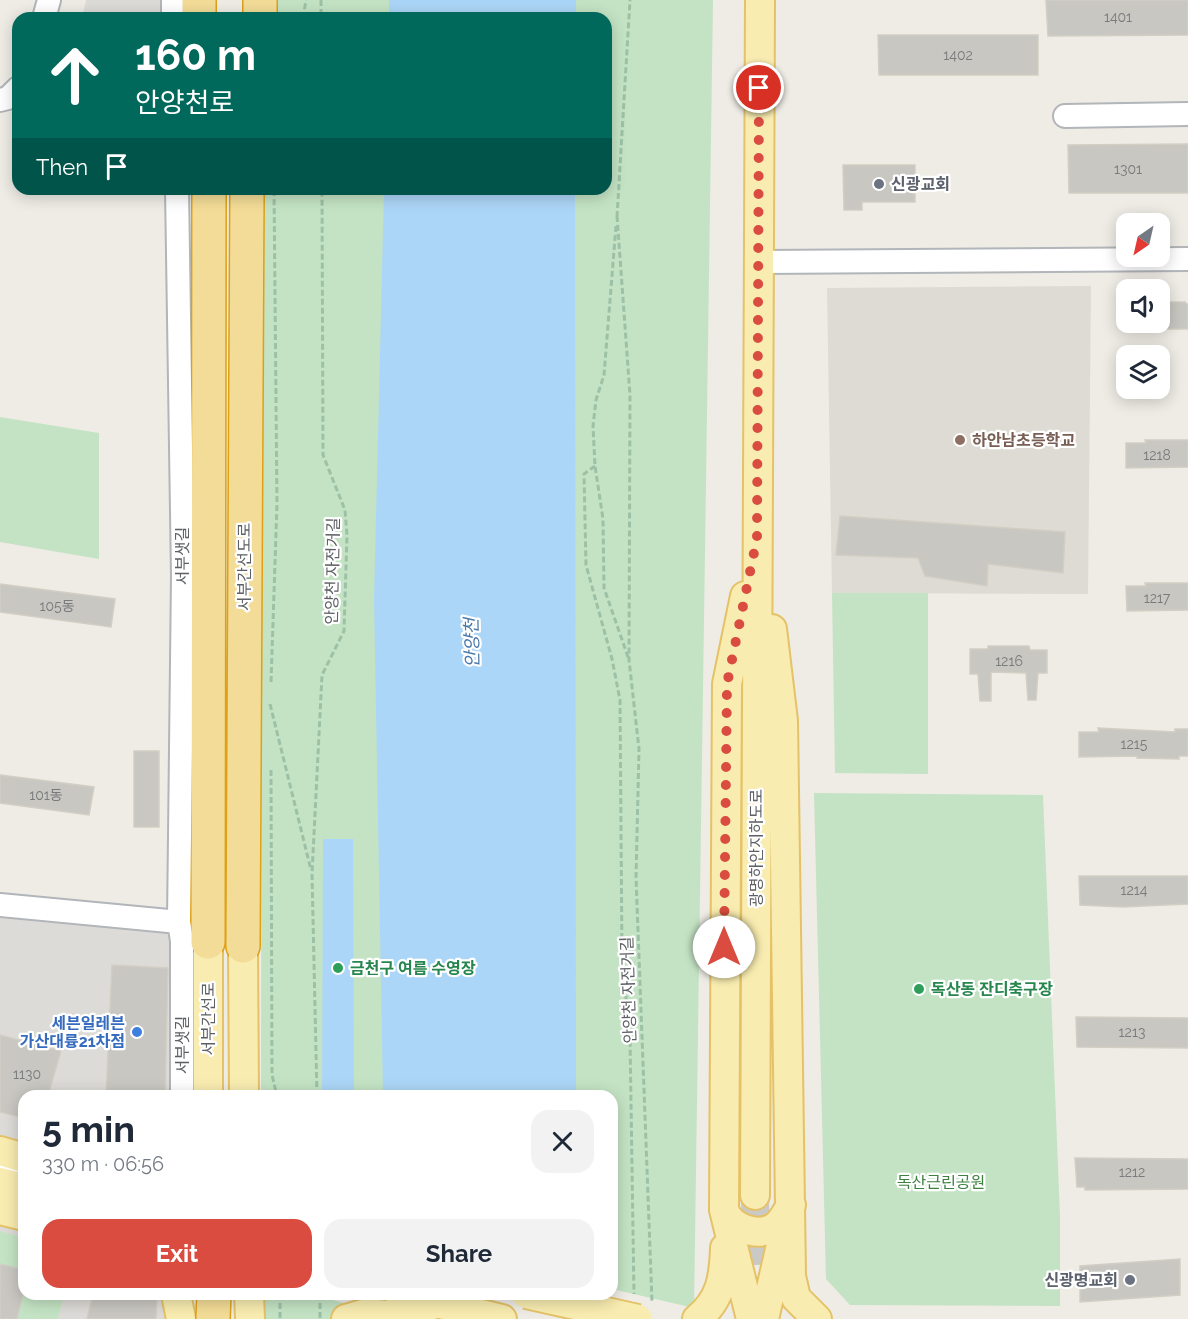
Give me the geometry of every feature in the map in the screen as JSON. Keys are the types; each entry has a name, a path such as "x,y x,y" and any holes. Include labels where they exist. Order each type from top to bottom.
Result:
{"highway":[{"path":"208,942 210,196"},
{"name":"서부간선도로","path":"243,946 246,196"},
{"path":"213,1319 214,1300"},
{"path":"232,1300 232,1319"}],"main road":[{"path":"760,0 757,538 783,721 791,1275 796,1298 817,1319"},
{"path":"697,1319 706,1312 721,1288 725,1218 727,684 757,538"},
{"name":"광명하안지하도로","path":"755,1195 757,538"},
{"name":"서부간선로","path":"208,942 208,1090"},
{"path":"243,946 244,1090"},
{"path":"0,1151 18,1156"},
{"path":"0,1182 18,1186"},
{"path":"725,1218 735,1225 758,1231 776,1226 791,1205"},
{"path":"764,1319 791,1205"},
{"path":"0,1210 18,1214"},
{"path":"725,1218 751,1319"},
{"path":"177,1300 181,1319"},
{"path":"195,1319 196,1300"},
{"path":"249,1300 250,1319"},
{"path":"424,1300 496,1317"},
{"path":"575,1300 641,1308"},
{"path":"346,1319 367,1313 422,1319"},
{"path":"440,1319 496,1317"}],"street":[{"path":"1065,116 1188,114"},
{"name":"서부샛길","path":"177,195 183,576 179,922 183,941 182,1090"},
{"path":"760,262 1188,259"},
{"path":"0,906 179,922"},
{"path":"0,1167 18,1172"},
{"path":"0,1200 18,1205"},
{"path":"0,1223 18,1228"}],"path":[{"name":"안양천 자전거길","path":"629,660 604,588 603,519 595,466 596,400 604,375 617,216 630,0"},
{"path":"271,692 278,504 274,195"},
{"name":"안양천 자전거길","path":"317,1090 312,874 322,675 344,631 347,534 345,510 323,455 322,195"},
{"name":"안양천 자전거길","path":"617,216 630,395 629,660 639,749 636,877 641,1308"},
{"path":"595,466 584,474 586,565 612,659 620,700 622,958 630,1038 641,1308"},
{"path":"270,728 270,704 312,874"},
{"path":"271,763 272,1075 276,1090"},
{"path":"280,1300 280,1319"},
{"path":"320,1300 320,1319"}],"shaded area":[{"path":"86,0 162,0 162,12 83,12"},
{"name":"하안남초등학교","path":"1091,286 1088,594 832,593 827,288"},
{"path":"0,898 85,906 170,909 169,1090 18,1090 18,1300 168,1300 168,1319 0,1319"}],"green space":[{"path":"268,0 713,0 694,1308 618,1290 618,1090 261,1090 262,195 612,195 612,12 267,12"},
{"path":"0,417 99,433 99,559 0,542"},
{"path":"832,593 928,593 928,774 835,773"},
{"name":"독산근린공원","path":"814,793 1043,795 1060,1216 1060,1306 850,1305 826,1279"},
{"path":"0,1231 18,1236 18,1268 0,1264"},
{"path":"22,1300 63,1300 58,1319 17,1319"},
{"path":"255,1300 332,1300 409,1319 256,1319"}],"water":[{"path":"389,0 576,0 576,12 389,12"},
{"name":"안양천","path":"384,195 575,195 576,1090 383,1090 374,600"},
{"name":"금천구 여름 수영장","path":"323,839 353,839 354,1090 322,1090"}],"pier":[{"path":"385,1300 580,1300 580,1319 385,1319"}],"building":[{"path":"1046,0 1188,0 1188,35 1048,36"},
{"path":"878,35 1038,35 1038,75 879,75"},
{"path":"1188,144 1188,193 1069,193 1068,145"},
{"name":"신광교회","path":"843,165 915,165 915,202 862,202 862,210 844,210"},
{"path":"1170,302 1185,302 1188,305 1188,329 1170,329"},
{"path":"1145,440 1188,440 1188,467 1126,468 1126,443 1146,443"},
{"path":"840,516 1065,532 1063,573 988,564 987,586 925,576 918,558 836,555"},
{"path":"1145,583 1188,583 1188,610 1127,611 1126,586 1146,586"},
{"path":"0,584 115,599 111,627 0,612"},
{"path":"988,646 1029,646 1030,650 1047,650 1047,673 1038,673 1036,700 1028,700 1026,673 991,672 991,701 980,701 978,674 970,674 970,649 988,649"},
{"path":"1098,728 1175,732 1175,729 1188,729 1188,756 1179,756 1179,759 1137,758 1137,756 1079,757 1079,732 1099,732"},
{"path":"134,751 159,751 159,827 134,827"},
{"path":"0,775 94,787 89,815 0,803"},
{"path":"1079,876 1188,876 1188,904 1123,907 1080,905"},
{"path":"112,965 168,968 165,1090 106,1090"},
{"path":"1076,1017 1188,1018 1188,1048 1077,1047"},
{"path":"0,1035 61,1051 50,1090 18,1090 18,1116 0,1112"},
{"path":"1075,1158 1188,1159 1188,1189 1085,1190 1085,1187 1077,1187"},
{"name":"신광명교회","path":"1180,1259 1180,1295 1080,1302 1080,1266"},
{"path":"0,1264 18,1268 18,1300 22,1300 17,1319 0,1319"},
{"path":"92,1300 157,1300 156,1319 87,1319"}],"tunnel":[{"path":"755,1195 757,1319"}],"place":[{"name":"신광교회","path":"879,184"},
{"name":"하안남초등학교","path":"960,440"},
{"name":"금천구 여름 수영장","path":"338,968"},
{"name":"독산동 잔디축구장","path":"919,989"},
{"name":"세븐일레븐 가산대륭21차점","path":"137,1032"},
{"name":"신광명교회","path":"1130,1280"}],"route":[{"path":"724,947 727,684 757,538 759,88"}]}
